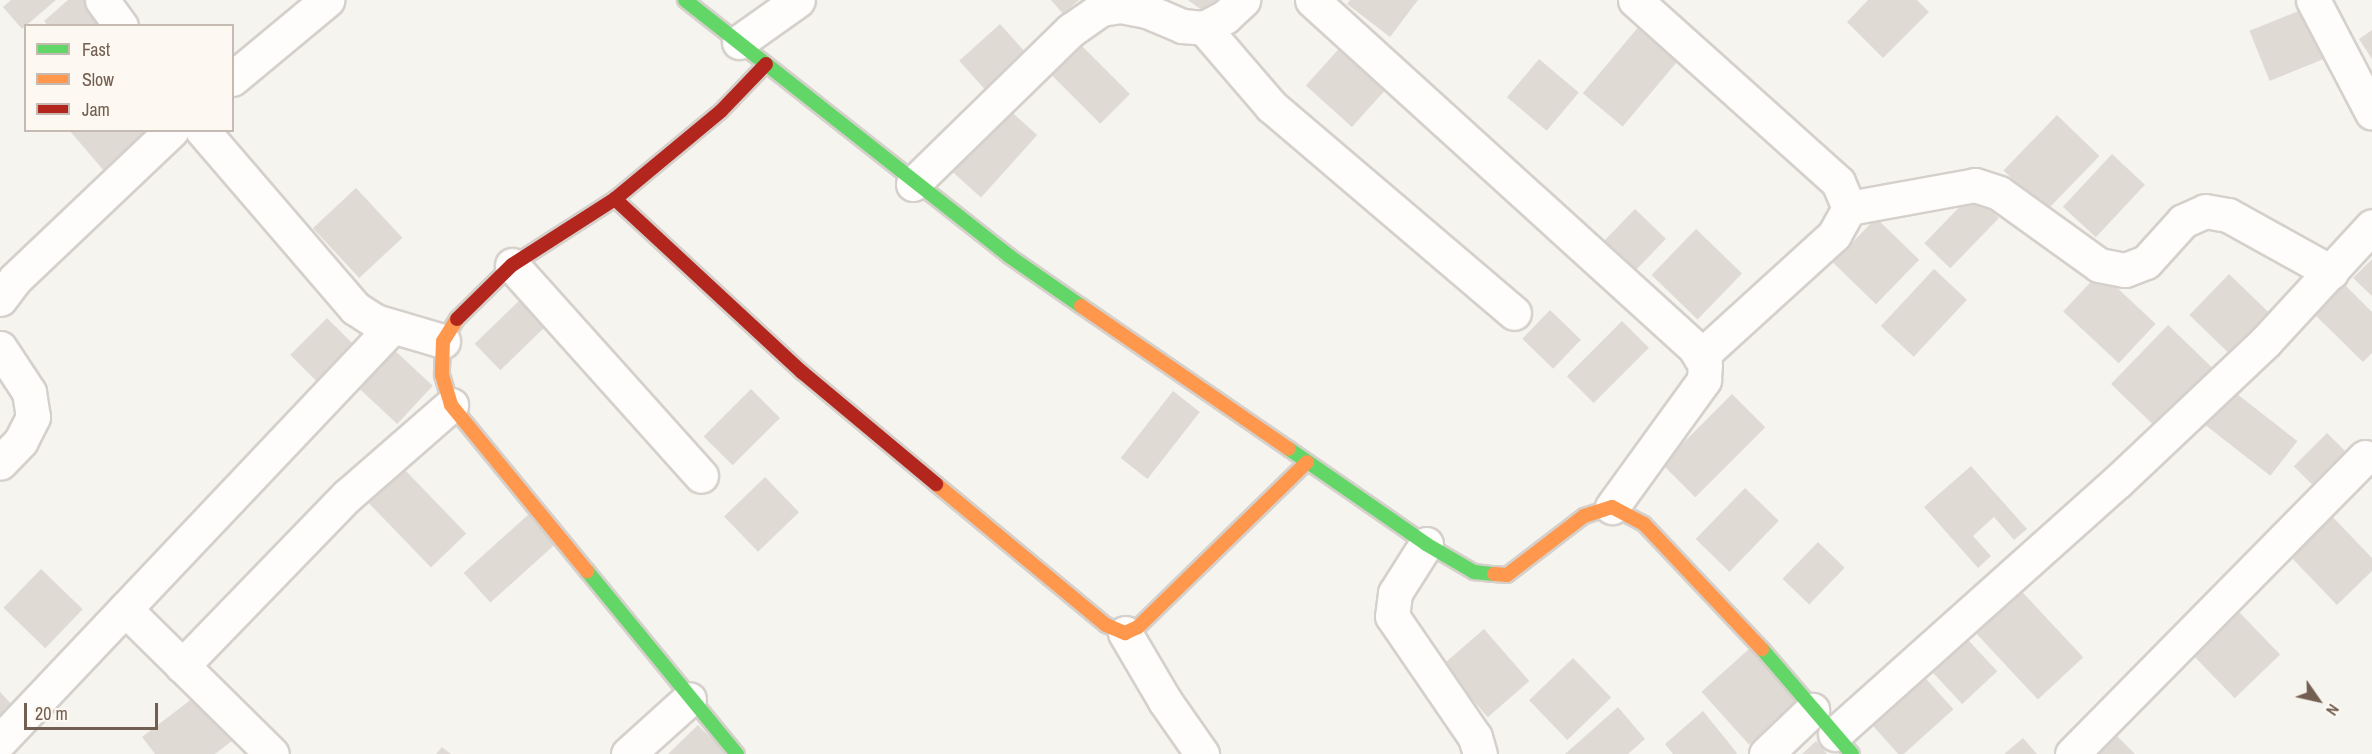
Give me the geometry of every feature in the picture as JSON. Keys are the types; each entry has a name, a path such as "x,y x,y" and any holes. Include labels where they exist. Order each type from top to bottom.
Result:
{"street":[{"path":"102,0 120,24"},
{"path":"234,77 327,0"},
{"path":"686,0 913,184 1009,256 1426,544 1474,572 1507,575 1584,516 1612,507 1704,380 1705,364 1694,347 1312,0"},
{"path":"739,42 798,0"},
{"path":"913,184 1071,30 1101,9 1121,6 1147,11 1182,26 1204,28 1225,17 1243,0"},
{"path":"1635,0 1838,183 1849,208"},
{"path":"2313,0 2372,113"},
{"path":"1204,28 1271,106 1514,313"},
{"path":"737,754 689,699 451,405 442,375 442,341 463,309 512,265 615,198 729,104 765,64"},
{"path":"0,299 15,279 170,132"},
{"path":"204,132 334,288 355,308 392,327 442,341"},
{"path":"1849,208 1974,185 1999,193 2099,265 2125,270 2146,262 2183,220 2205,211 2228,215 2331,272"},
{"path":"615,198 802,372 1106,625 1125,633 1165,701 1202,754"},
{"path":"1700,357 1834,235 1849,208"},
{"path":"1612,507 1644,524 1744,627 1812,710 1844,744 2266,341 2372,226"},
{"path":"512,265 700,476"},
{"path":"0,741 392,327"},
{"path":"0,348 29,392 33,417 21,441 0,463"},
{"path":"182,666 348,495 451,405"},
{"path":"2072,754 2365,457"},
{"path":"1125,633 1138,627 1307,462"},
{"path":"1426,544 1395,593 1392,616 1475,737 1480,754"},
{"path":"125,609 272,754"},
{"path":"628,754 689,699"},
{"path":"1766,754 1812,710"}],"building":[{"path":"11,0 56,0 28,24 24,24 22,29 3,7"},
{"path":"68,0 88,0 109,24 46,24 44,21"},
{"path":"1051,0 1079,0 1063,14"},
{"path":"1188,0 1218,0 1207,14"},
{"path":"1350,0 1418,0 1390,37 1347,4"},
{"path":"1868,0 1917,0 1929,12 1883,58 1847,22"},
{"path":"2306,8 2326,58 2270,81 2249,31"},
{"path":"1000,24 1025,52 985,89 959,61"},
{"path":"1640,25 1680,58 1623,127 1583,93"},
{"path":"2372,30 2372,59 2359,39"},
{"path":"1077,41 1130,94 1100,124 1047,71"},
{"path":"1346,41 1392,82 1352,127 1306,86"},
{"path":"1539,59 1579,92 1547,131 1507,97"},
{"path":"1006,107 1037,135 981,198 950,169"},
{"path":"2057,115 2099,156 2046,211 2004,170"},
{"path":"71,132 149,132 105,172"},
{"path":"2112,154 2145,185 2096,237 2063,207"},
{"path":"356,188 402,238 359,278 313,228"},
{"path":"1973,193 1999,218 1950,268 1924,243"},
{"path":"1635,209 1666,239 1633,273 1602,243"},
{"path":"1876,218 1919,260 1876,304 1833,263"},
{"path":"1696,229 1742,273 1698,319 1652,275"},
{"path":"2372,259 2372,296 2353,278"},
{"path":"1934,269 1967,300 1914,357 1881,326"},
{"path":"2100,272 2156,324 2119,363 2063,311"},
{"path":"2229,274 2275,318 2235,359 2189,315"},
{"path":"2342,282 2372,312 2372,353 2363,362 2313,313"},
{"path":"525,295 551,322 500,370 475,344"},
{"path":"1550,310 1581,340 1553,369 1522,339"},
{"path":"327,318 358,349 321,386 290,355"},
{"path":"1622,321 1649,348 1594,403 1567,376"},
{"path":"2168,325 2219,374 2162,433 2111,384"},
{"path":"391,347 433,386 397,424 356,385"},
{"path":"751,389 780,418 733,465 704,436"},
{"path":"2232,390 2297,441 2270,476 2205,425"},
{"path":"1173,391 1200,412 1147,479 1121,458"},
{"path":"1732,394 1765,427 1695,497 1662,464"},
{"path":"2327,433 2354,460 2321,493 2294,466"},
{"path":"1971,466 2027,529 2014,540 1994,517 1973,536 1991,556 1978,568 1924,507"},
{"path":"403,468 466,533 431,567 368,502"},
{"path":"765,477 799,512 758,552 724,517"},
{"path":"1745,488 1779,521 1729,572 1696,539"},
{"path":"2328,512 2372,558 2372,571 2337,605 2287,553"},
{"path":"529,514 556,544 490,603 464,573"},
{"path":"1818,542 1845,568 1809,604 1783,579"},
{"path":"41,569 83,609 45,648 3,608"},
{"path":"2013,582 2083,657 2038,700 1968,624"},
{"path":"2237,610 2280,655 2235,698 2192,654"},
{"path":"1957,628 1997,671 1962,704 1922,661"},
{"path":"1484,629 1529,681 1488,717 1442,665"},
{"path":"1749,649 1797,702 1749,745 1701,692"},
{"path":"1573,658 1611,698 1567,740 1529,700"},
{"path":"1920,672 1953,709 1904,754 1898,754 1867,720"},
{"path":"0,692 15,708 0,723"},
{"path":"197,695 232,741 215,754 155,754 142,737"},
{"path":"1618,707 1645,739 1628,754 1565,754"},
{"path":"1703,711 1736,754 1673,754 1665,744"},
{"path":"698,725 727,754 668,754"},
{"path":"2112,731 2135,754 2089,754"},
{"path":"2023,738 2037,754 2004,754"},
{"path":"1816,741 1827,754 1802,754"},
{"path":"442,747 451,754 436,754"}],"traffic: fast":[{"path":"685,0 1009,256 1081,306"},
{"path":"1289,449 1426,544 1474,572 1494,574"},
{"path":"587,571 737,754"},
{"path":"1762,649 1852,754"}],"traffic: slow":[{"path":"1081,306 1289,449"},
{"path":"457,319 443,341 442,375 451,405 587,571"},
{"path":"936,484 1106,625 1125,633 1138,627 1307,462"},
{"path":"1494,574 1507,575 1584,516 1612,507 1644,524 1762,649"}],"traffic: jam":[{"path":"457,319 512,265 615,199 721,111 766,64"},
{"path":"615,199 802,372 936,484"}]}
